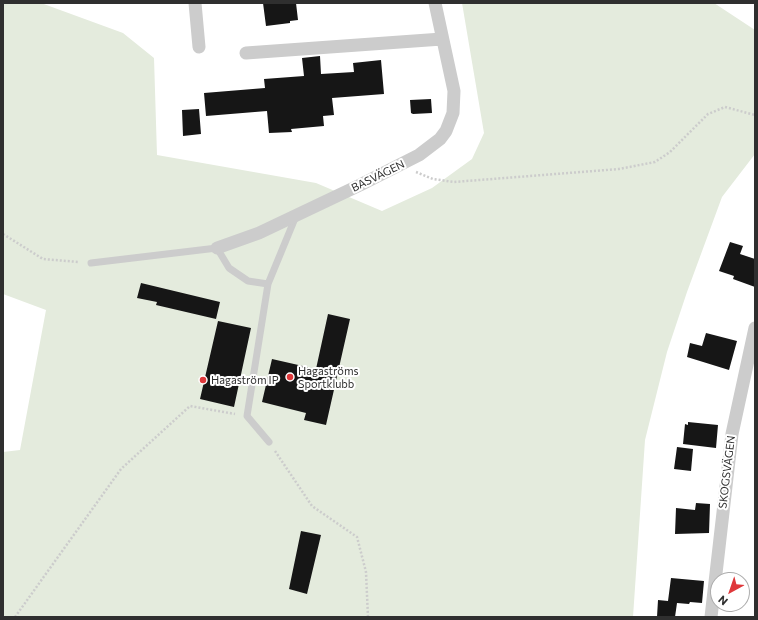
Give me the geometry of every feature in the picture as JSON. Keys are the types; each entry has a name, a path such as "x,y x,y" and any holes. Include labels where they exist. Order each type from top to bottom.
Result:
{"street":[{"path":"195,3 199,47"},
{"name":"BASVÄGEN","path":"217,248 259,233 296,216 408,161 429,149 440,139 446,131 453,113 454,91 435,3"},
{"path":"246,53 442,39"},
{"name":"SKOGSVÄGEN","path":"710,617 732,434 755,328"},
{"path":"744,374 755,382"}],"lane":[{"path":"269,442 247,416 268,284 296,216"},
{"path":"91,263 217,248 229,268 235,273 248,281 268,284"}],"path":[{"path":"408,161 418,174 433,180 454,182 619,169 655,162 670,152 708,114 725,107 755,115"},
{"path":"3,234 43,259 91,263"},
{"path":"15,617 121,470 190,406 247,416"},
{"path":"269,442 312,506 357,537 366,572 368,617"}],"shaded area":[{"path":"3,3 41,3 123,33 154,58 157,155 316,183 382,211 432,188 472,159 484,133 462,3 714,3 755,30 755,154 722,197 687,292 667,352 645,440 633,617 3,617 3,452 20,450 46,310 3,294"}],"building":[{"path":"263,3 296,3 298,20 290,21 290,23 266,26"},
{"path":"320,56 321,74 354,72 353,63 381,60 384,94 332,98 334,115 323,116 324,126 291,129 292,132 269,133 267,111 206,116 204,93 265,88 264,79 304,76 302,58"},
{"path":"431,99 432,113 411,113 410,100"},
{"path":"199,109 201,134 183,136 182,110"},
{"path":"730,242 743,246 740,254 755,259 755,287 733,279 734,276 719,271"},
{"path":"141,283 220,302 216,319 156,305 157,302 137,298"},
{"path":"328,314 350,319 326,425 304,420 306,413 262,402 272,359 316,369"},
{"path":"218,321 251,328 234,407 200,399"},
{"path":"706,333 737,341 729,370 687,357 690,343 702,346"},
{"path":"688,422 718,425 716,448 683,444 685,424 688,425"},
{"path":"677,447 693,449 691,471 674,469"},
{"path":"696,503 710,504 709,533 675,534 676,508 695,510"},
{"path":"301,531 321,535 307,594 289,589"},
{"path":"671,578 704,581 702,603 677,603 675,617 657,617 658,600 668,601"}],"place":[{"name":"Hagaströms Sportklubb","path":"290,377"},
{"name":"Hagaström IP","path":"203,380"}]}
